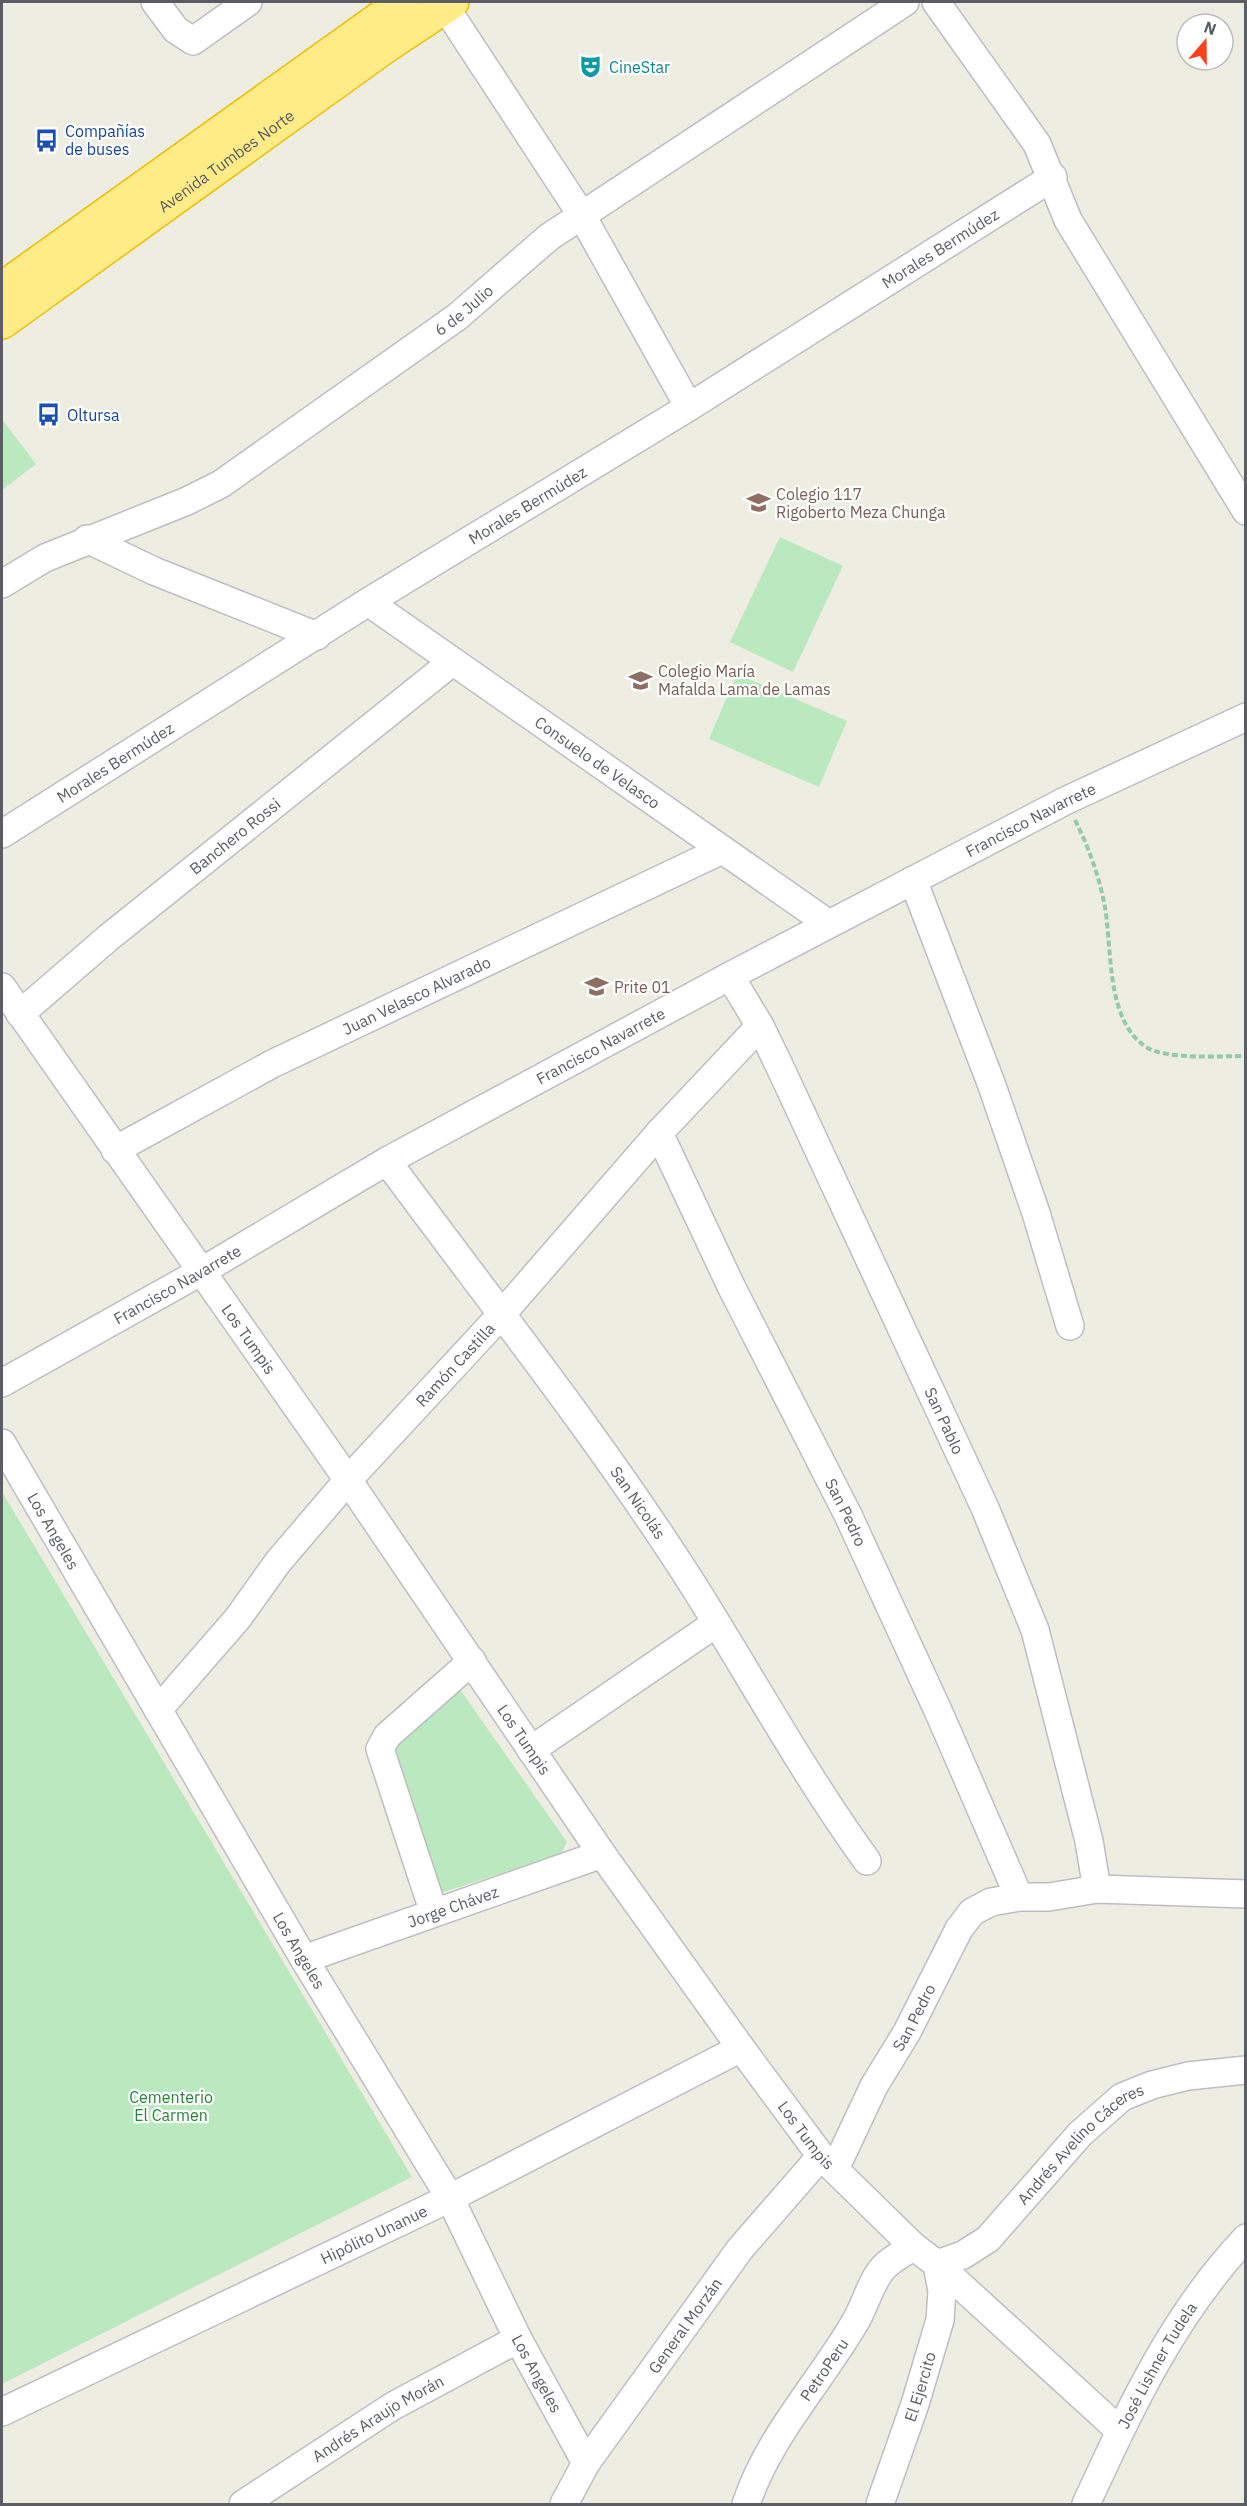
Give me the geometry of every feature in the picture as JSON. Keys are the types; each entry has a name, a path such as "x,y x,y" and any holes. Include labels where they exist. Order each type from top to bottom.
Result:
{"highway":[{"name":"Avenida Tumbes Norte","path":"2,289 403,2"},
{"name":"Avenida Tumbes Norte","path":"2,322 446,3"}],"street":[{"path":"155,2 176,30 193,40 248,2"},
{"name":"6 de Julio","path":"2,584 45,558 87,539 187,501 221,484 457,317 549,237 581,214 905,2"},
{"path":"936,2 1037,144 1053,177 1068,220 1236,477 1245,511"},
{"path":"446,3 581,214 688,407"},
{"name":"Morales Bermúdez","path":"2,834 318,636 368,602 688,407 1053,177"},
{"path":"87,539 154,571 318,636"},
{"name":"Consuelo de Velasco","path":"368,602 829,924"},
{"name":"Banchero Rossi","path":"20,1014 108,938 452,662"},
{"name":"Francisco Navarrete","path":"2,1383 201,1271 387,1161 730,976 1065,801 1245,717"},
{"name":"Juan Velasco Alvarado","path":"115,1150 272,1064 722,850"},
{"path":"913,880 991,1083 1036,1213 1070,1326"},
{"name":"San Pablo","path":"730,976 760,1026 985,1508 1035,1630 1089,1841 1097,1889"},
{"name":"Los Tumpis","path":"2,987 348,1480 602,1854 741,2048 828,2162 914,2246 937,2264 1120,2431"},
{"name":"Ramón Castilla","path":"158,1710 238,1618 278,1562 348,1480 501,1315 659,1133 760,1026"},
{"name":"San Pedro","path":"659,1133 731,1286 848,1515 940,1715 1019,1897"},
{"name":"San Nicolás","path":"387,1161 548,1375 695,1589 833,1814 867,1861"},
{"name":"Los Angeles","path":"2,1443 304,1959 450,2198 518,2339 586,2463"},
{"path":"531,1750 715,1624"},
{"path":"434,1913 380,1749 387,1736 472,1661"},
{"name":"Jorge Chávez","path":"304,1959 602,1854"},
{"name":"San Pedro","path":"828,2162 907,2032 959,1929 972,1912 992,1902 1019,1897 1049,1897 1097,1889 1245,1894"},
{"name":"Hipólito Unanue","path":"2,2412 450,2198 741,2048"},
{"name":"Andrés Avelino Cáceres","path":"937,2264 963,2255 988,2239 1080,2134 1122,2097 1152,2085 1188,2076 1245,2070"},
{"name":"General Morzán","path":"564,2505 586,2463 740,2249 828,2162"},
{"name":"José Lishner Tudela","path":"1086,2505 1153,2365 1202,2290 1245,2238"},
{"name":"PetroPeru","path":"746,2505 752,2487 781,2429 822,2375 856,2322 883,2268 914,2246"},
{"name":"El Ejercito","path":"880,2505 915,2404 940,2320 942,2291 937,2264"},
{"name":"Andrés Araujo Morán","path":"243,2505 393,2406 518,2339"}],"path":[{"path":"1065,801 1088,844 1104,903 1112,984 1125,1022 1147,1047 1185,1056 1245,1056"}],"green space":[{"path":"2,419 36,464 2,490"},
{"path":"780,537 843,566 793,672 730,642"},
{"path":"737,674 847,721 819,787 709,739"},
{"name":"Cementerio El Carmen","path":"2,1492 412,2177 2,2384"},
{"path":"457,1685 567,1842 561,1854 444,1892 438,1890 392,1746"}],"place":[{"name":"CineStar","path":"591,67"},
{"name":"Compañías de buses","path":"47,140"},
{"name":"Oltursa","path":"49,415"},
{"name":"Colegio 117 Rigoberto Meza Chunga","path":"758,503"},
{"name":"Colegio María Mafalda Lama de Lamas","path":"640,680"},
{"name":"Prite 01","path":"596,987"}]}
